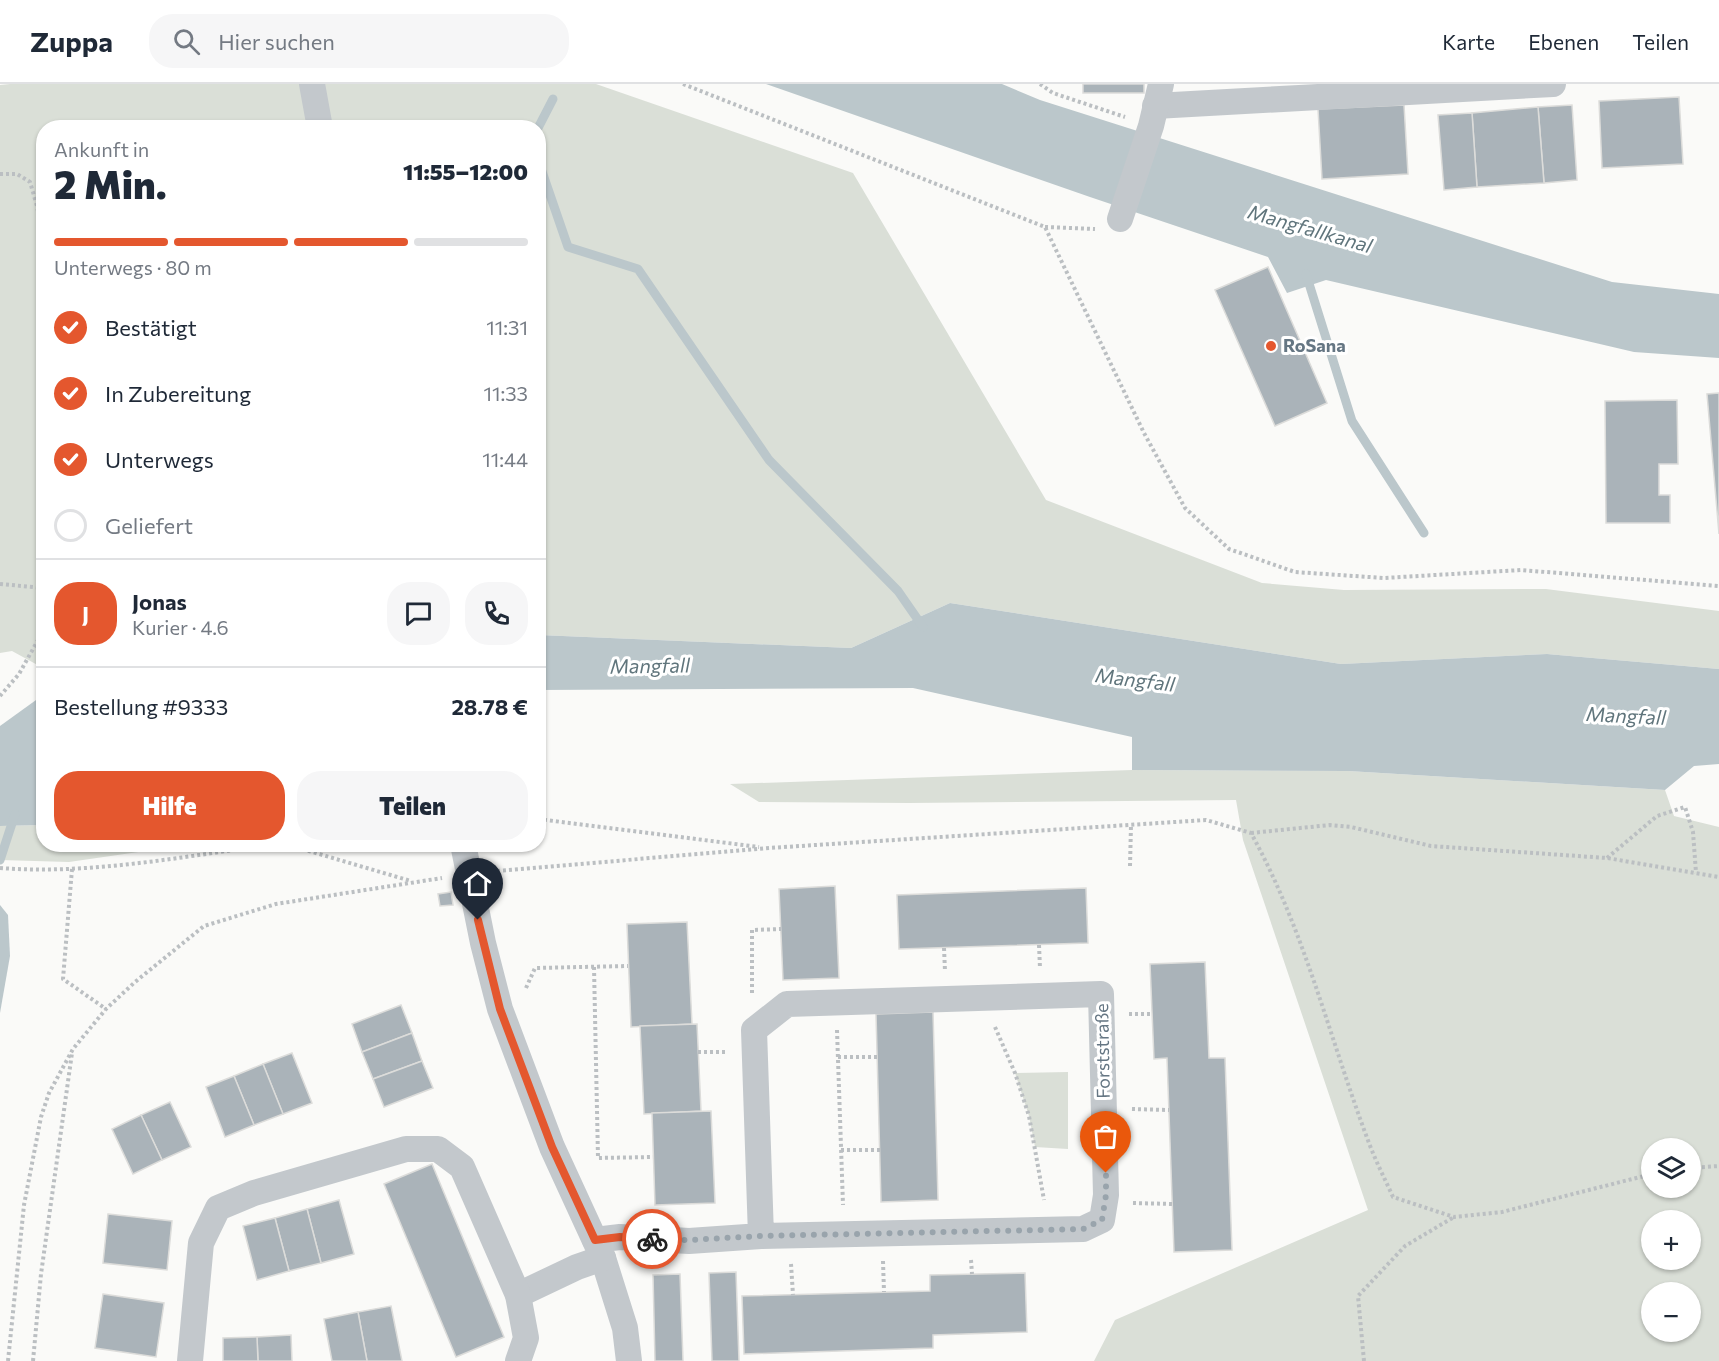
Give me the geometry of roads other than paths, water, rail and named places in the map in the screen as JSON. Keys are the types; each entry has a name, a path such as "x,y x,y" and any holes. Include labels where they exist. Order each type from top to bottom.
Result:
{"street":[{"path":"312,84 319,120"},
{"path":"1119,219 1156,106 1553,84"},
{"path":"465,852 497,1000 552,1147 599,1249 625,1328 629,1361"},
{"name":"Forststraße","path":"1101,994 1106,1195 1102,1220 1083,1229 761,1236 754,1030 787,1004 1101,994"},
{"path":"190,1361 201,1243 218,1208 254,1193 406,1149 438,1149 462,1167 518,1295 526,1338 518,1361"},
{"path":"518,1295 577,1268 599,1249 620,1237 689,1240 761,1236"}],"water":[{"name":"Mangfallkanal","path":"766,84 1002,84 1040,100 1612,282 1719,294 1719,358 1634,352 1326,280 1287,293 1268,257"},
{"name":"Mangfall","path":"950,603 1341,664 1547,654 1719,669 1719,764 1694,766 1665,790 1348,771 1132,770 1132,737 913,688 546,690 546,635 851,648"},
{"path":"36,700 36,825 0,826 0,726"},
{"path":"0,905 8,915 10,956 0,1013"}],"waterway":[{"path":"542,120 553,99"},
{"path":"546,183 568,247 638,269 769,460 898,591 923,627"},
{"path":"1306,274 1352,421 1424,533"},
{"path":"0,860 15,814"}],"place":[{"name":"RoSana","path":"1271,346"}]}
